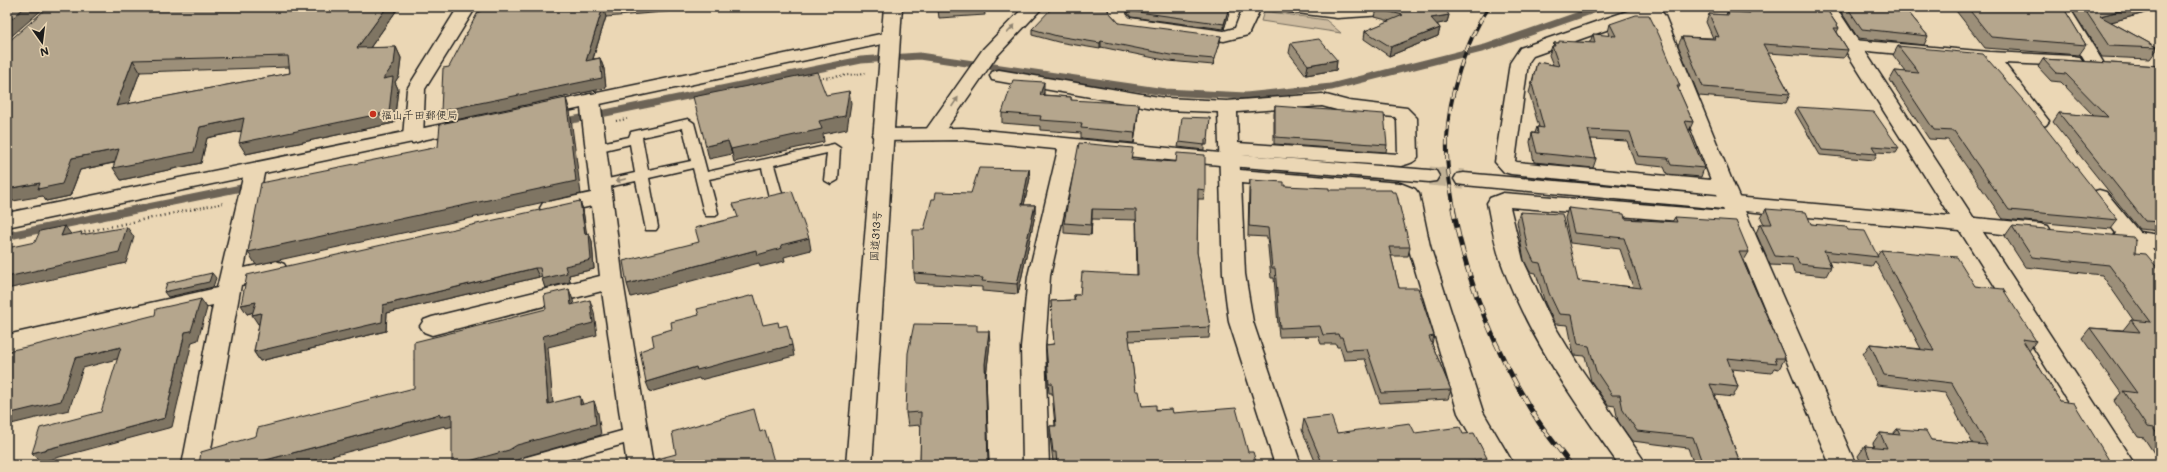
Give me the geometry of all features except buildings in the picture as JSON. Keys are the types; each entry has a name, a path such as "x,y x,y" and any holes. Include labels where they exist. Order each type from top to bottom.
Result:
{"main road":[{"path":"413,137 416,89 467,7"},
{"name":"国道313号","path":"859,465 882,135 893,7"},
{"path":"933,134 989,53 1034,7"},
{"path":"1118,7 1117,13 1119,18 1125,22 1224,36 1242,31 1252,7"},
{"path":"1290,7 1337,13 1432,7"},
{"path":"1827,7 1853,45 1965,224 2122,465"},
{"path":"1853,45 1990,57 2101,63 2060,7"},
{"path":"1732,203 1511,168 1505,162 1519,63 1526,52 1652,8 1732,203 1843,465"},
{"path":"521,115 593,121 889,52"},
{"path":"1990,57 2053,138"},
{"path":"999,76 1165,104 1227,107 1322,100 1348,107 1400,112 1407,118 1408,157 1400,160 1230,161"},
{"path":"1227,107 1234,274 1242,322 1288,465"},
{"path":"593,121 600,191 612,281 640,465"},
{"path":"7,220 252,185 413,137 482,122"},
{"path":"882,135 963,134 1230,161 1429,176"},
{"path":"1036,465 1033,347 1039,276 1069,145"},
{"path":"1230,161 1400,190 1408,194 1419,246 1471,413 1501,465"},
{"path":"1464,179 2061,233"},
{"path":"2088,182 2160,274"},
{"path":"195,465 230,287 252,185"},
{"path":"532,212 600,191"},
{"path":"1634,465 1592,408 1540,323 1514,266 1498,203 1503,200 1732,203"},
{"path":"2100,236 2160,242"},
{"path":"7,344 230,287 294,265"},
{"path":"432,326 612,281"}],"lane":[{"path":"593,121 635,139"},
{"path":"651,226 635,135 688,124 711,213"},
{"path":"702,177 834,148 831,180"},
{"path":"600,191 642,175 698,162"},
{"path":"767,163 776,197"},
{"path":"523,465 636,434"}],"path":[{"path":"812,80 868,73"},
{"path":"593,121 632,118"},
{"path":"77,233 252,185"}],"shaded area":[{"path":"1264,11 1326,20 1341,33 1261,21"}],"waterway":[{"path":"562,122 861,60 919,56 1165,92 1246,96 1331,87 1485,48 1602,7"},
{"path":"138,209 251,186"},
{"path":"7,236 143,208"}],"tunnel":[{"path":"1429,176 1464,179"}],"railway":[{"path":"1454,209 1447,157 1448,122 1459,70 1465,53 1480,21 1489,7"},
{"path":"1453,208 1466,264 1485,319 1523,397 1538,421 1571,465"}],"place":[{"name":"福山千田郵便局","path":"373,114"}]}
